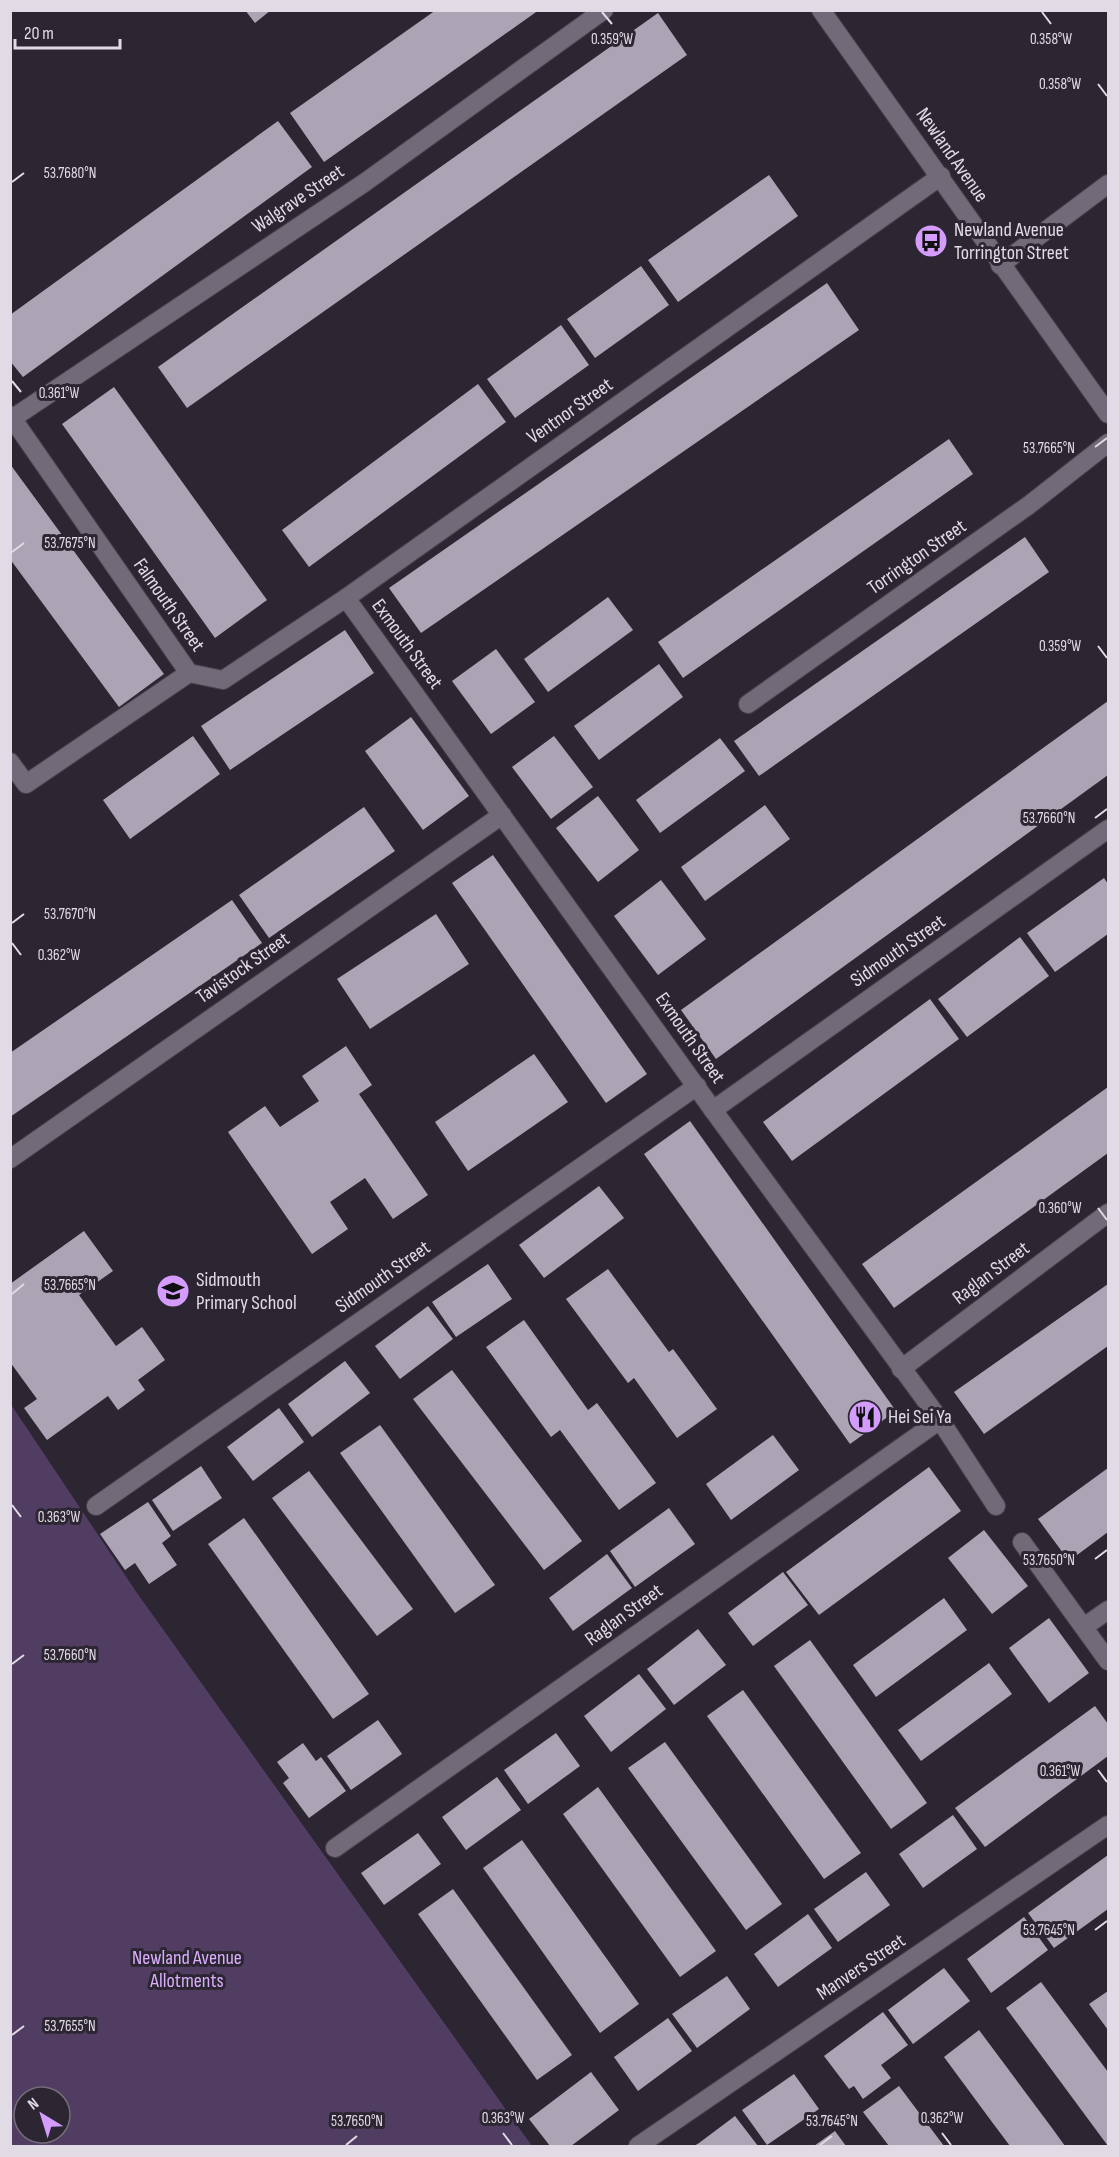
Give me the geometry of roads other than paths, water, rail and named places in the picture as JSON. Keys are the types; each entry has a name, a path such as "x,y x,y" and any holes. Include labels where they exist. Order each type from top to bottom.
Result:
{"street":[{"name":"Walgrave Street","path":"11,416 364,183 604,10"},
{"name":"Newland Avenue","path":"821,10 1108,414"},
{"name":"Ventnor Street","path":"223,680 346,598 941,176"},
{"path":"1000,265 1108,184"},
{"name":"Falmouth Street","path":"11,416 189,673 223,680"},
{"name":"Torrington Street","path":"748,705 1029,505 1108,443"},
{"name":"Exmouth Street","path":"346,598 713,1110 940,1420 996,1506"},
{"path":"10,762 26,784 189,673"},
{"name":"Tavistock Street","path":"10,1159 502,815"},
{"name":"Sidmouth Street","path":"713,1110 1108,829"},
{"name":"Sidmouth Street","path":"96,1506 697,1086"},
{"name":"Raglan Street","path":"902,1369 1108,1213"},
{"name":"Raglan Street","path":"335,1848 940,1420"},
{"path":"1022,1542 1108,1661"},
{"path":"1084,1627 1108,1610"},
{"name":"Manvers Street","path":"638,2146 1108,1825"}],"place":[{"name":"Newland Avenue Torrington Street","path":"931,241"},
{"name":"Sidmouth Primary School","path":"173,1291"},
{"name":"Hei Sei Ya","path":"865,1417"}],"park label":[{"name":"Newland Avenue Allotments","path":"187,1970"}]}
